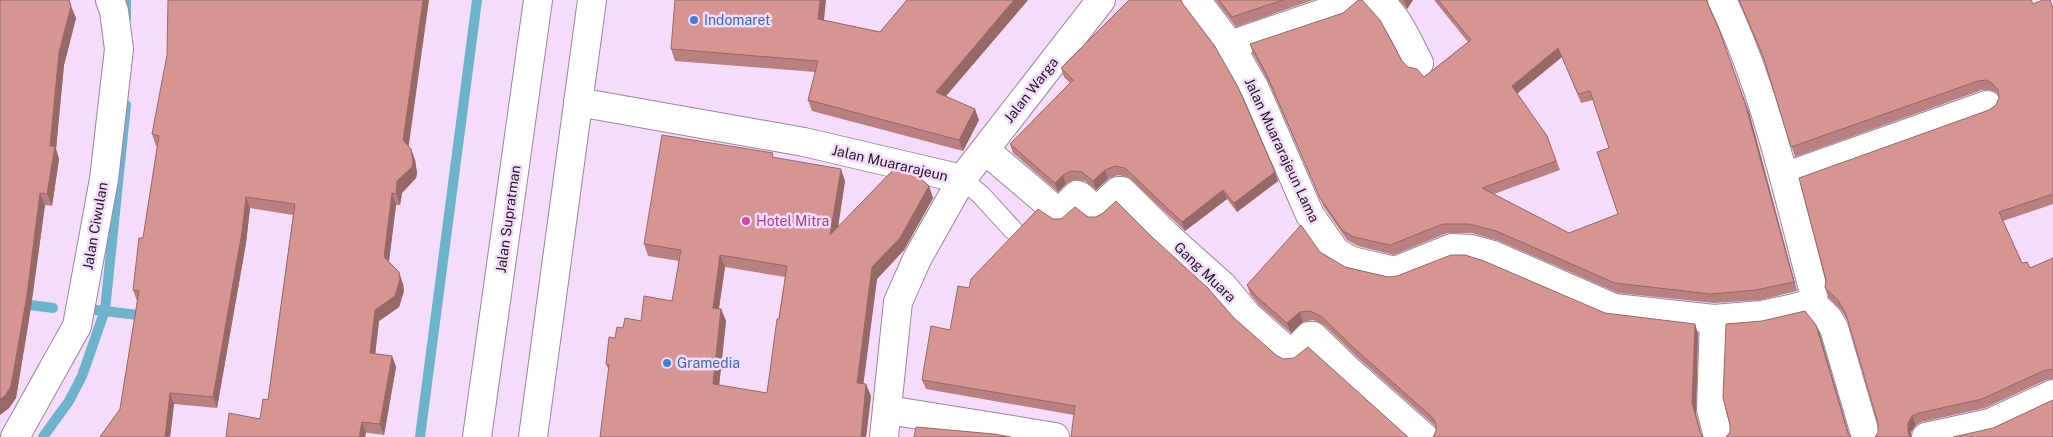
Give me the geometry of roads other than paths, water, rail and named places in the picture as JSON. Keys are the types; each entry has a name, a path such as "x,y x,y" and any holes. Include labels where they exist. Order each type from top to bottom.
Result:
{"street":[{"name":"Jalan Ciwulan","path":"15,437 77,326 104,179 119,49 114,11 110,0"},
{"name":"Jalan Supratman","path":"477,437 538,0"},
{"path":"533,437 592,0"},
{"name":"Jalan Warga","path":"962,180 1101,0"},
{"name":"Jalan Muararajeun Lama","path":"1196,0 1230,45 1255,89 1310,215 1336,252 1352,261 1394,271 1452,248 1471,249 1493,255 1614,308 1714,320 1762,314 1803,306 1810,301"},
{"path":"1230,45 1341,7 1349,0"},
{"path":"1377,0 1403,31 1419,63"},
{"path":"1722,0 1751,72 1784,177 1814,293 1810,301 1828,318 1834,328 1866,437"},
{"name":"Jalan Muararajeun","path":"578,102 804,142 962,180 916,259 898,302 884,437"},
{"path":"1784,177 1987,105"},
{"name":"Gang Muara","path":"985,150 1059,213 1077,196 1080,196 1096,211 1118,191 1122,191 1166,235 1223,286 1248,316 1290,353 1294,352 1309,336 1313,336 1348,370 1424,437"},
{"path":"1714,320 1711,409 1718,437"},
{"path":"1926,437 1993,430 2053,394"},
{"path":"888,410 1055,437"}],"lane":[{"path":"962,180 981,195 1013,230"}],"waterway":[{"path":"126,0 126,18"},
{"path":"420,437 477,0"},
{"path":"43,437 69,401 82,376 105,310 126,105"},
{"path":"0,301 53,308"},
{"path":"96,310 147,316"}],"place":[{"name":"Indomaret","path":"694,20"},
{"name":"Hotel Mitra","path":"746,221"},
{"name":"Gramedia","path":"667,363"}]}
